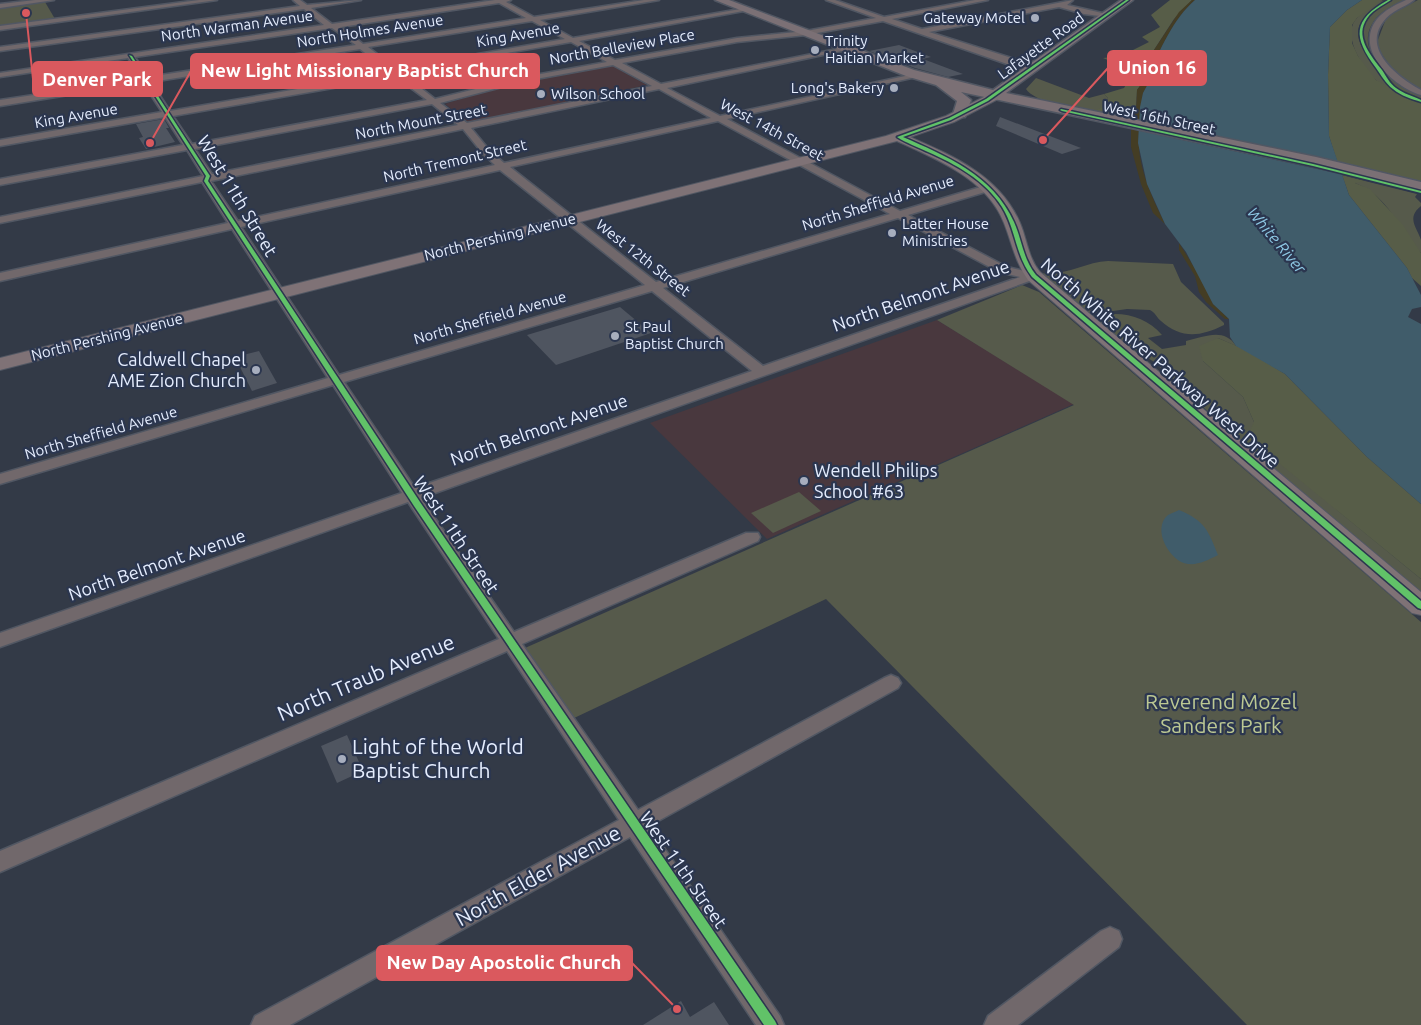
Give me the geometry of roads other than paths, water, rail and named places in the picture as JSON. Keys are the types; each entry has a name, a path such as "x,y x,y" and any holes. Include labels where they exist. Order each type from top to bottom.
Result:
{"main road":[{"name":"West 16th Street","path":"720,0 916,75 957,87 1421,187"},
{"name":"Lafayette Road","path":"994,96 1128,0"},
{"path":"939,82 964,100 964,112 1008,107 1062,110"},
{"path":"957,87 988,87 1013,83 1028,97 1062,110"},
{"name":"North Pershing Avenue","path":"0,364 899,136 964,112 994,96"},
{"name":"North White River Parkway West Drive","path":"899,136 955,164 988,188 1012,222 1022,258 1034,276 1421,606"},
{"name":"West 16th Street","path":"1378,178 1421,192"}],"street":[{"path":"0,6 49,0 60,20"},
{"path":"0,28 214,0"},
{"name":"West 12th Street","path":"296,0 362,46 435,102 466,127 487,153 502,166 762,372"},
{"path":"0,49 358,0"},
{"name":"North Holmes Avenue","path":"0,103 656,0"},
{"path":"829,0 1034,68"},
{"path":"946,0 1000,16"},
{"name":"North Belleview Place","path":"0,182 435,102 511,81 737,40 806,33 985,0"},
{"path":"921,32 1059,5 1070,2 1070,0"},
{"path":"1411,0 1384,16 1374,27 1372,40 1378,55 1396,78 1418,92"},
{"name":"West 14th Street","path":"504,1 533,19 1003,270 1034,276"},
{"name":"North Warman Avenue","path":"0,75 504,1"},
{"path":"1059,5 1084,12 1108,15"},
{"name":"King Avenue","path":"0,142 398,74 476,56 746,10"},
{"name":"North Mount Street","path":"0,220 847,49"},
{"name":"West 11th Street","path":"130,56 208,176 207,179 235,225 411,495 771,1025"},
{"name":"North Tremont Street","path":"0,277 916,75"},
{"name":"North Sheffield Avenue","path":"0,479 988,188"},
{"name":"North Belmont Avenue","path":"0,640 1034,276"},
{"name":"North Traub Avenue","path":"0,862 752,537"},
{"name":"North Elder Avenue","path":"264,1025 891,683"},
{"path":"997,1025 1110,939"}],"water":[{"name":"White River","path":"1195,0 1362,0 1347,10 1330,27 1328,75 1329,136 1349,195 1407,268 1421,295 1421,307 1412,309 1408,317 1421,324 1421,504 1367,457 1285,374 1236,346 1230,337 1229,319 1213,304 1186,252 1165,224 1147,184 1138,143 1140,107 1143,93 1150,80 1148,76 1168,35 1180,16"},
{"path":"1179,510 1200,522 1208,533 1218,555 1200,563 1188,564 1181,562 1169,551 1162,536 1161,528 1163,521 1168,515"}],"place":[{"name":"Denver Park","path":"26,13"},
{"name":"Gateway Motel","path":"1035,18"},
{"name":"Trinity Haitian Market","path":"815,50"},
{"name":"Long's Bakery","path":"894,88"},
{"name":"Wilson School","path":"541,94"},
{"name":"Union 16","path":"1043,140"},
{"name":"New Light Missionary Baptist Church","path":"150,143"},
{"name":"Latter House Ministries","path":"892,233"},
{"name":"St Paul Baptist Church","path":"615,336"},
{"name":"Caldwell Chapel AME Zion Church","path":"256,370"},
{"name":"Wendell Philips School #63","path":"804,481"},
{"name":"Light of the World Baptist Church","path":"342,759"},
{"name":"New Day Apostolic Church","path":"677,1009"}],"park label":[{"name":"Reverend Mozel Sanders Park","path":"1221,714"}]}
